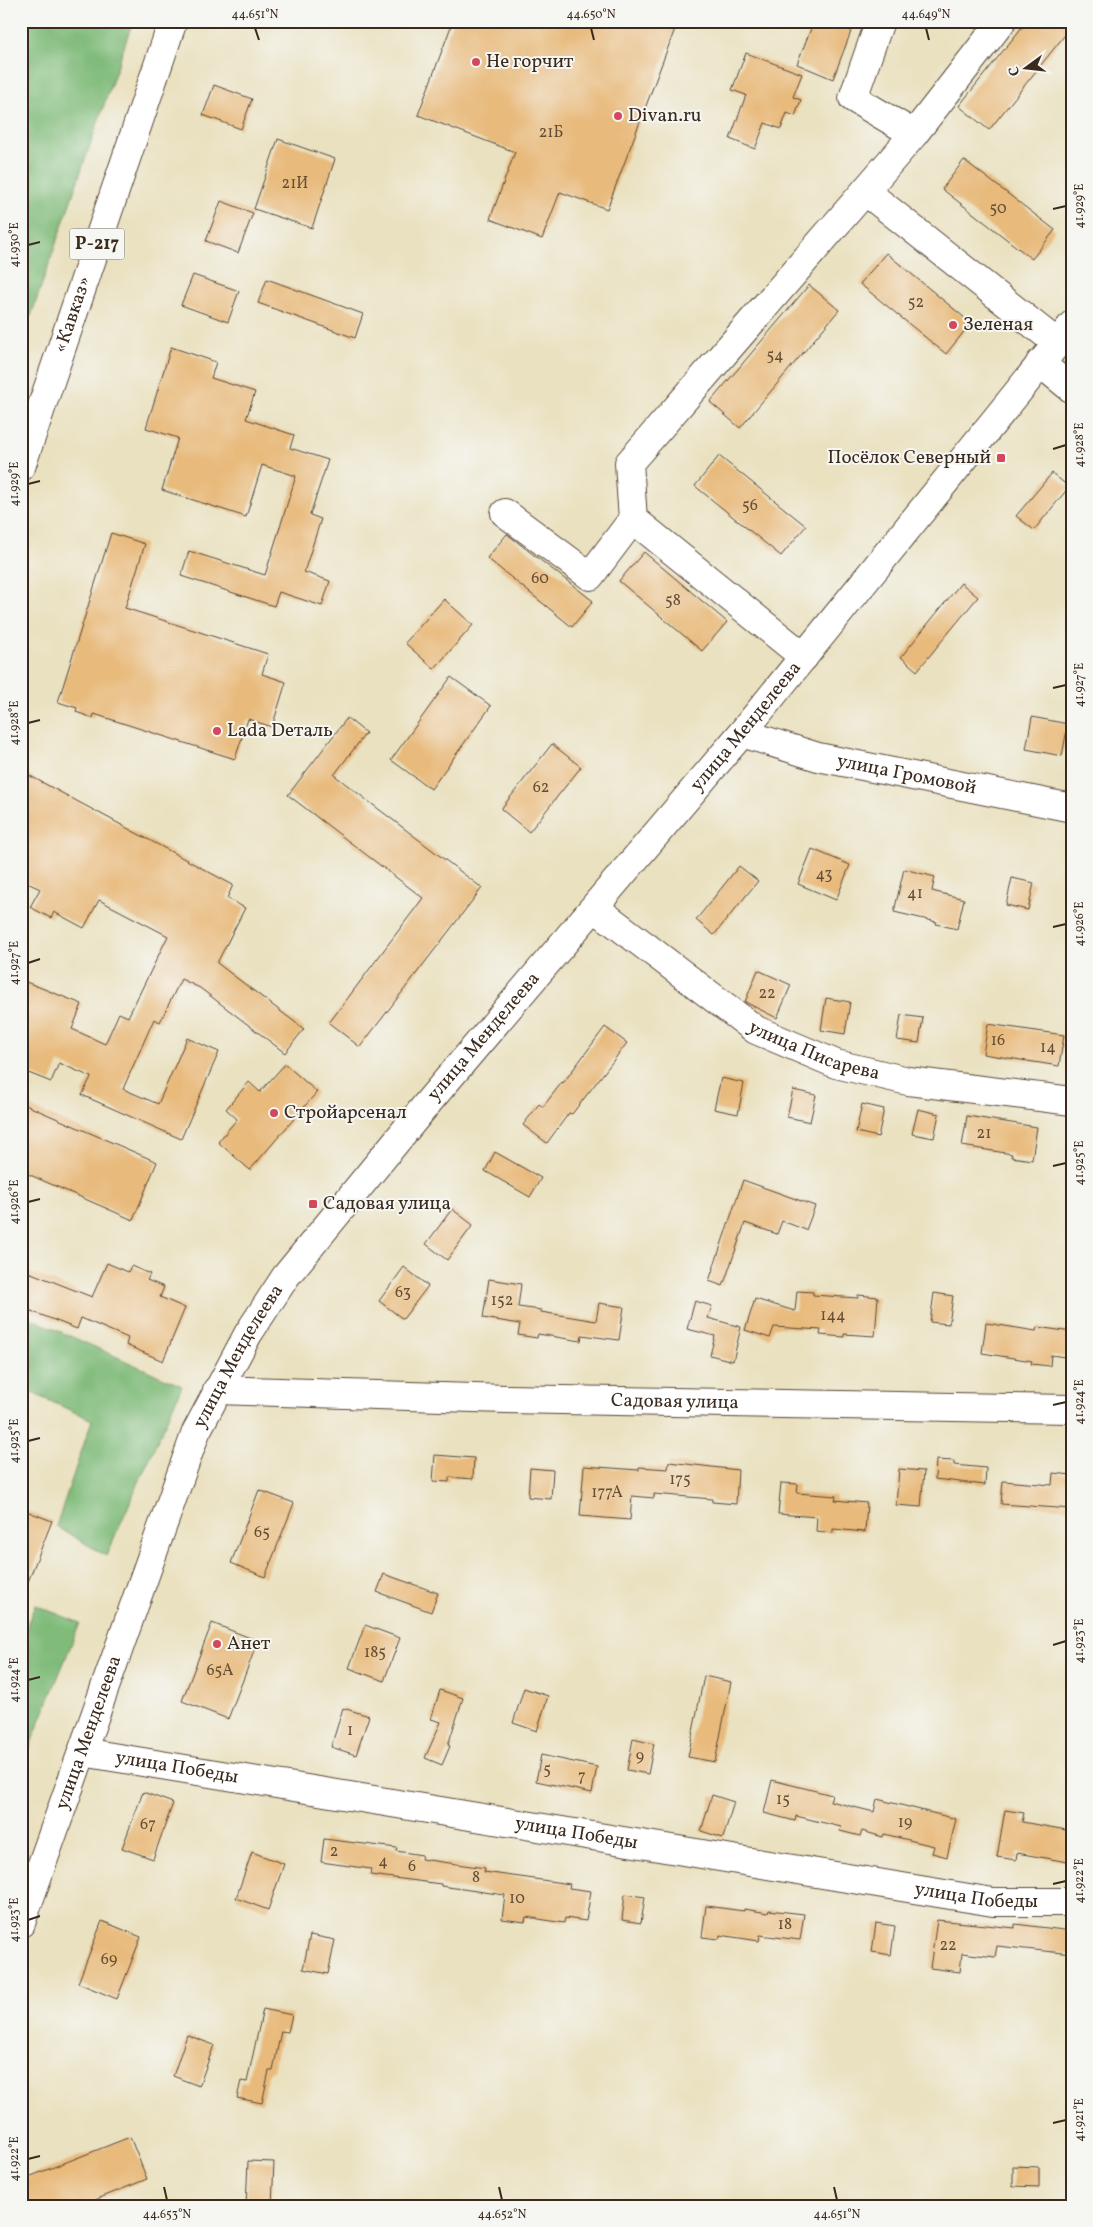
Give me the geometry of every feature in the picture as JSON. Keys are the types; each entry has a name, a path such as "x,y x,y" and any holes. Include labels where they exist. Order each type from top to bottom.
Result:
{"main road":[{"name":"«Кавказ»","path":"21,467 173,21"},
{"path":"880,21 853,98 914,134"},
{"path":"505,513 590,576 633,519 629,463 914,134 1002,21"},
{"path":"865,191 1064,334"},
{"name":"улица Менделеева","path":"21,1923 196,1432 248,1334 286,1276 431,1099 742,733 1064,334"},
{"path":"1040,363 1072,389"},
{"path":"633,519 804,657"},
{"name":"улица Громовой","path":"742,733 818,757 1072,808"},
{"name":"улица Писарева","path":"595,908 756,1030 836,1064 908,1081 1072,1101"},
{"name":"Садовая улица","path":"217,1390 506,1399 1072,1409"},
{"name":"улица Победы","path":"82,1752 992,1902 1072,1902"}],"green space":[{"path":"21,21 133,21 31,316 21,315"},
{"path":"21,1314 182,1386 106,1556 56,1526 92,1420 21,1388"},
{"path":"35,1605 80,1623 21,1768 21,1640"}],"building":[{"path":"453,21 678,21 607,209 560,192 542,239 490,219 515,152 418,115"},
{"path":"814,21 855,21 833,79 797,64"},
{"path":"1027,21 1072,21 1072,26 989,130 959,106"},
{"path":"746,53 802,74 793,97 801,100 795,116 787,113 781,129 765,123 755,149 730,139 746,95 732,90"},
{"path":"214,85 252,99 241,129 203,115"},
{"path":"278,139 335,159 312,228 254,209"},
{"path":"964,160 1055,230 1032,259 942,189"},
{"path":"221,201 253,213 238,253 206,241"},
{"path":"886,253 971,323 946,354 860,284"},
{"path":"193,275 239,291 228,322 181,305"},
{"path":"267,279 363,314 355,338 258,303"},
{"path":"809,285 839,310 740,428 710,402"},
{"path":"171,347 216,362 211,378 255,392 246,419 294,435 290,448 328,460 310,515 321,519 304,572 330,581 322,606 279,592 274,606 181,576 189,551 265,575 296,476 262,465 246,517 162,490 178,438 146,428"},
{"path":"719,456 806,526 781,556 695,486"},
{"path":"1052,473 1069,487 1034,530 1016,516"},
{"path":"111,533 145,544 125,608 268,654 262,674 286,682 272,727 248,719 235,759 94,714 93,718 76,712 77,708 58,702"},
{"path":"507,534 593,601 572,627 487,558"},
{"path":"644,552 727,622 702,651 619,581"},
{"path":"961,583 978,597 917,671 901,657"},
{"path":"444,599 473,625 434,669 405,643"},
{"path":"451,677 491,706 431,789 391,760"},
{"path":"1032,717 1068,724 1062,756 1026,749"},
{"path":"347,718 366,733 334,775 482,888 360,1047 329,1023 423,898 288,795"},
{"path":"552,744 581,767 529,832 501,809"},
{"path":"21,771 233,885 227,898 245,908 217,963 304,1029 285,1053 200,988 181,979 160,1022 154,1019 123,1089 158,1104 187,1038 219,1052 181,1139 82,1095 91,1077 59,1063 51,1082 21,1070 21,980 82,1004 72,1029 105,1044 119,1013 128,1017 168,936 99,900 84,928 54,912 51,918 30,907 40,889 21,880"},
{"path":"812,849 850,865 836,900 798,884"},
{"path":"739,866 758,881 714,935 696,920"},
{"path":"904,869 935,877 932,891 964,899 957,929 936,924 937,922 894,912"},
{"path":"1012,878 1034,883 1028,910 1006,905"},
{"path":"758,970 791,985 777,1018 745,1002"},
{"path":"826,998 850,1002 845,1034 821,1030"},
{"path":"901,1015 923,1018 919,1043 897,1040"},
{"path":"988,1024 1064,1035 1059,1066 983,1054"},
{"path":"605,1027 627,1043 572,1114 569,1113 547,1143 523,1125 539,1104 543,1107"},
{"path":"285,1064 317,1092 250,1170 218,1142 237,1119 226,1109 249,1082 260,1092"},
{"path":"721,1078 744,1083 738,1114 714,1109"},
{"path":"793,1090 816,1095 810,1122 787,1117"},
{"path":"21,1103 157,1162 133,1220 21,1171"},
{"path":"862,1104 884,1109 878,1137 856,1132"},
{"path":"918,1109 939,1114 934,1138 912,1134"},
{"path":"967,1116 1037,1127 1032,1160 1011,1157 1012,1154 962,1146"},
{"path":"495,1152 541,1178 530,1197 485,1171"},
{"path":"743,1180 815,1206 806,1230 782,1221 777,1234 745,1223 723,1286 709,1281"},
{"path":"452,1209 473,1225 447,1260 426,1244"},
{"path":"107,1263 128,1272 131,1266 150,1274 147,1280 164,1287 160,1297 185,1308 163,1361 126,1345 128,1338 81,1318 77,1329 21,1307 21,1269 92,1297"},
{"path":"404,1267 428,1286 403,1319 379,1301"},
{"path":"489,1279 521,1284 518,1307 541,1310 541,1312 596,1321 599,1303 624,1307 619,1340 582,1335 581,1341 538,1334 537,1338 518,1335 520,1324 483,1318"},
{"path":"797,1291 813,1292 813,1295 858,1298 858,1295 878,1297 875,1336 844,1334 844,1337 820,1335 821,1330 774,1327 770,1338 745,1330 755,1299 795,1311"},
{"path":"934,1293 953,1296 949,1324 930,1322"},
{"path":"695,1301 712,1306 708,1318 741,1327 733,1361 710,1355 715,1336 687,1329"},
{"path":"986,1323 1036,1331 1037,1327 1072,1332 1072,1358 1051,1355 1050,1366 1031,1364 1032,1361 982,1353"},
{"path":"435,1455 474,1458 473,1479 449,1477 449,1482 433,1481"},
{"path":"936,1460 954,1461 954,1465 986,1468 985,1485 935,1479"},
{"path":"669,1462 738,1470 736,1504 712,1502 712,1499 654,1494 654,1498 632,1496 630,1520 580,1516 584,1466 639,1470 639,1467 668,1469"},
{"path":"530,1468 553,1470 551,1499 528,1497"},
{"path":"899,1469 924,1471 921,1507 896,1505"},
{"path":"1053,1473 1072,1475 1072,1509 1001,1504 1003,1481 1052,1485"},
{"path":"781,1483 798,1484 797,1493 836,1496 835,1500 867,1503 865,1532 833,1529 833,1533 816,1531 817,1517 778,1514"},
{"path":"259,1490 294,1503 265,1577 231,1563"},
{"path":"21,1509 52,1521 22,1597 21,1597"},
{"path":"384,1574 438,1593 431,1612 377,1592"},
{"path":"212,1623 258,1641 228,1719 182,1701"},
{"path":"365,1625 400,1638 384,1681 349,1668"},
{"path":"704,1676 731,1682 715,1762 688,1757"},
{"path":"524,1688 548,1696 537,1731 513,1723"},
{"path":"440,1690 463,1698 448,1745 450,1746 442,1765 425,1758 441,1722 431,1719"},
{"path":"343,1708 369,1716 356,1755 331,1747"},
{"path":"633,1739 654,1744 648,1774 627,1770"},
{"path":"541,1755 597,1767 592,1793 536,1781"},
{"path":"772,1780 832,1795 830,1801 874,1812 877,1799 956,1819 947,1857 932,1853 934,1846 884,1834 883,1837 862,1831 860,1836 840,1831 841,1827 796,1816 795,1821 764,1813"},
{"path":"143,1792 173,1803 153,1859 122,1848"},
{"path":"712,1795 734,1802 723,1838 701,1831"},
{"path":"1005,1810 1024,1813 1022,1822 1072,1831 1068,1862 1017,1853 1016,1860 997,1857"},
{"path":"324,1839 397,1848 396,1851 422,1855 421,1859 485,1868 484,1872 570,1884 569,1888 591,1891 586,1921 565,1918 564,1923 526,1917 525,1922 502,1919 505,1895 441,1886 441,1884 370,1875 371,1869 321,1862"},
{"path":"252,1852 284,1864 268,1910 236,1898"},
{"path":"625,1894 645,1897 641,1923 622,1920"},
{"path":"706,1906 768,1913 769,1910 804,1914 800,1940 760,1935 759,1941 720,1935 719,1939 702,1937"},
{"path":"937,1920 1015,1928 1015,1924 1072,1931 1072,1954 997,1946 995,1957 962,1953 960,1972 930,1968"},
{"path":"102,1921 141,1937 117,1999 78,1983"},
{"path":"876,1923 895,1926 891,1955 872,1952"},
{"path":"310,1935 335,1940 328,1974 303,1969"},
{"path":"263,2009 292,2015 288,2032 281,2031 273,2071 269,2071 262,2103 237,2098 241,2081 247,2082"},
{"path":"187,2035 214,2045 199,2086 173,2076"},
{"path":"130,2137 147,2179 80,2206 21,2206 21,2180"},
{"path":"248,2161 274,2162 272,2206 246,2206"},
{"path":"1013,2166 1039,2167 1039,2187 1013,2186"}],"place":[{"name":"Не горчит","path":"476,62"},
{"name":"Divan.ru","path":"618,116"},
{"name":"Зеленая","path":"953,325"},
{"name":"Посёлок Северный","path":"1001,458"},
{"name":"Lada Dеталь","path":"217,731"},
{"name":"Стройарсенал","path":"274,1113"},
{"name":"Садовая улица","path":"313,1204"},
{"name":"Анет","path":"217,1644"}]}
